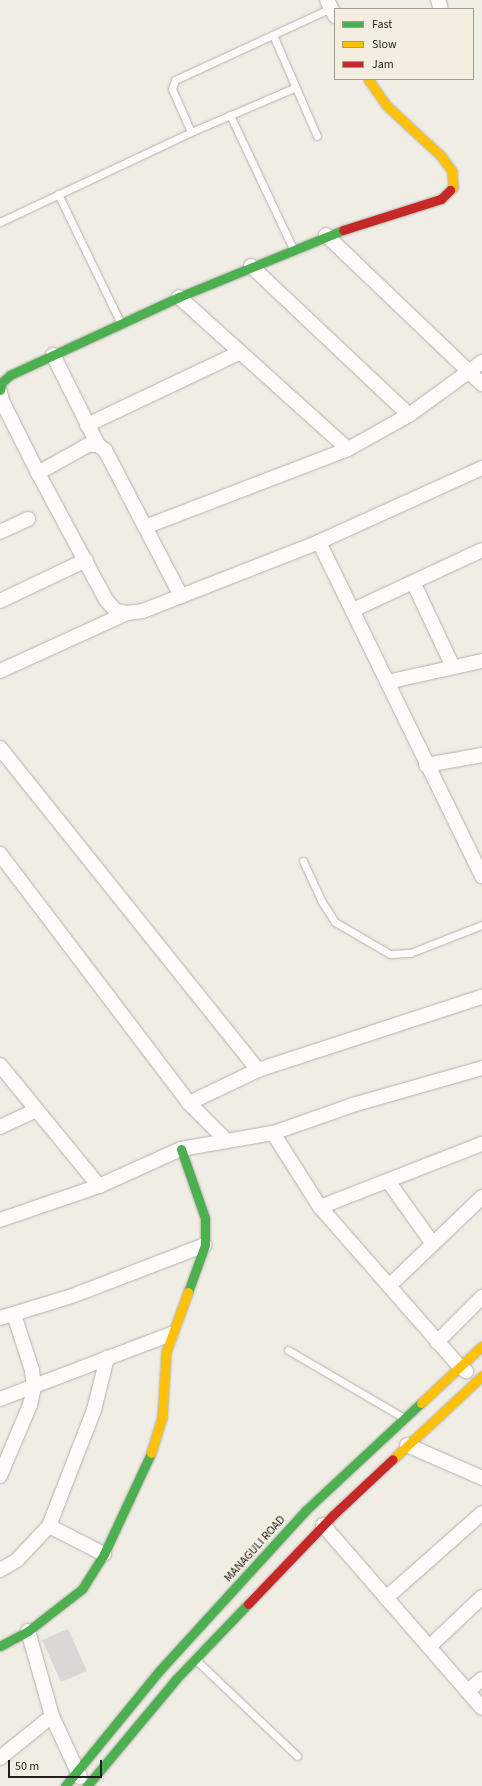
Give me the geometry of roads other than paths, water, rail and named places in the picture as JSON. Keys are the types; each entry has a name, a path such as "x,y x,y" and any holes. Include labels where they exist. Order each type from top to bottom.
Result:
{"street":[{"path":"127,613 116,611 106,600 86,560 38,473 2,401 0,391 2,382 10,375 52,355 251,266 326,235 440,199 453,188 452,171 441,156 386,105 369,80"},
{"path":"326,235 468,373 482,384"},
{"path":"251,266 409,415"},
{"path":"179,297 348,449"},
{"path":"87,425 241,352"},
{"path":"52,355 87,425 98,445 105,450 181,596"},
{"path":"145,528 348,449 409,415 482,362"},
{"path":"38,473 88,445 98,445"},
{"path":"0,671 127,613 143,611 319,542 482,468"},
{"path":"0,532 28,519"},
{"path":"319,542 353,610 426,765 482,876"},
{"path":"353,610 482,550"},
{"path":"0,601 86,560"},
{"path":"413,582 454,667"},
{"path":"386,682 482,661"},
{"path":"0,748 258,1070"},
{"path":"426,765 482,755"},
{"path":"0,854 189,1103 226,1140"},
{"path":"189,1103 258,1070 482,997"},
{"path":"0,1065 35,1111 99,1186"},
{"path":"0,1220 99,1186 181,1149 273,1133 356,1104 482,1068"},
{"path":"0,1127 35,1111"},
{"path":"28,1631 52,1716 76,1772 87,1786 195,1660 323,1525 407,1445 481,1378 459,1366 320,1207 273,1133"},
{"path":"320,1207 482,1144"},
{"path":"0,1646 28,1631 82,1589 104,1554 157,1439 162,1418 164,1364 171,1334 205,1245 205,1218 181,1149"},
{"path":"388,1181 433,1244"},
{"path":"389,1286 482,1197"},
{"path":"0,1476 30,1405 34,1387 32,1370 7,1317 72,1296 205,1245"},
{"path":"437,1342 482,1297"},
{"path":"0,1399 171,1334"},
{"name":"MANAGULI ROAD","path":"65,1786 160,1670 305,1511 482,1346"},
{"path":"0,1570 17,1560 49,1526 94,1410 107,1358"},
{"path":"407,1445 482,1478"},
{"path":"386,1598 482,1513"},
{"path":"323,1525 482,1708"},
{"path":"49,1526 104,1554"},
{"path":"429,1647 482,1597"},
{"path":"468,1691 482,1679"},
{"path":"0,1758 52,1716"}],"lane":[{"path":"191,132 172,89 175,80 331,8"},
{"path":"273,35 317,136"},
{"path":"0,222 191,132 296,87"},
{"path":"230,115 293,249"},
{"path":"58,194 121,324"},
{"path":"303,861 322,902 335,922 390,954 410,953 482,926"},
{"path":"288,1350 404,1418"},
{"path":"195,1660 297,1756"}]}
